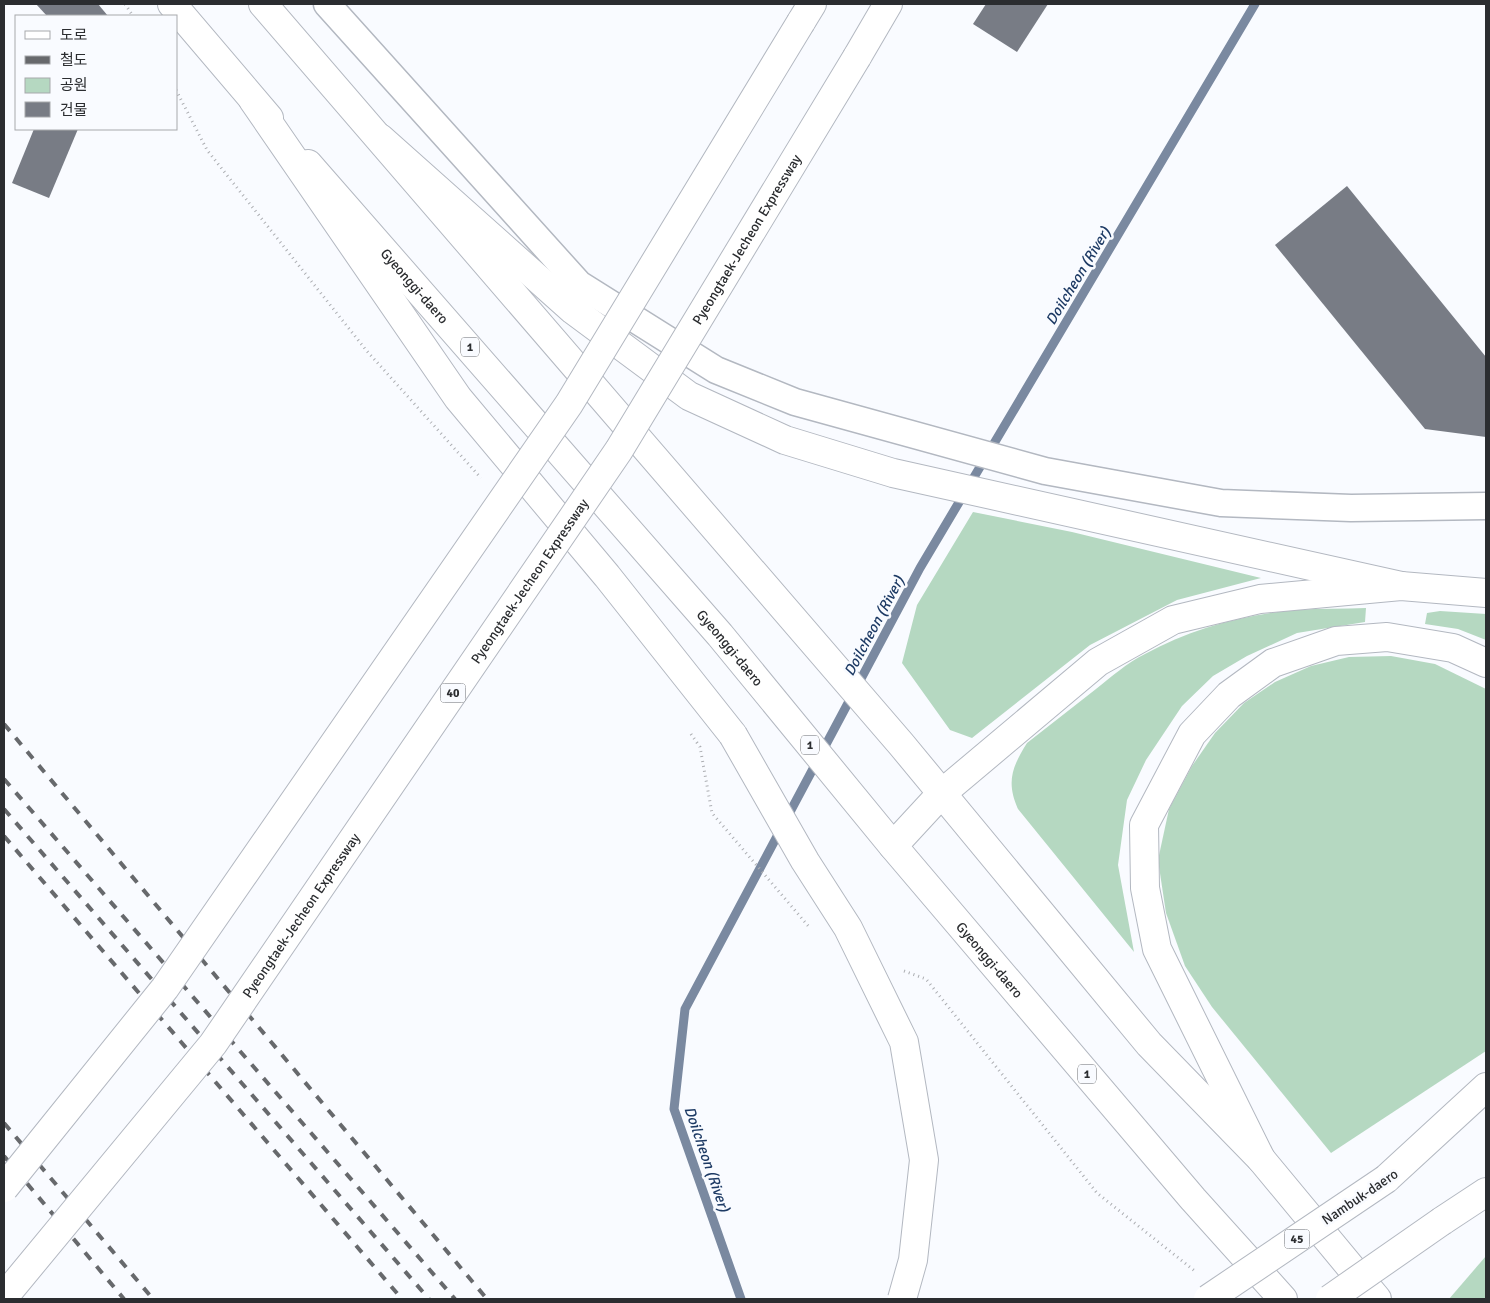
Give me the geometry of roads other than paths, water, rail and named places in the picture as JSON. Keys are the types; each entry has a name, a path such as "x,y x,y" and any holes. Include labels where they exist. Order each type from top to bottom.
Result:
{"main road":[{"name":"Gyeonggi-daero","path":"172,4 253,100 720,636 893,846 1193,1199 1283,1299"},
{"path":"263,4 901,744 1149,1044 1262,1159 1377,1299"},
{"name":"Pyeongtaek-Jecheon Expressway","path":"4,1297 219,1035 619,450 888,4"},
{"path":"4,1188 165,988 569,404 806,13"},
{"path":"253,100 458,398 607,576 733,736 805,861 848,928 904,1042 924,1160 913,1260 902,1299"},
{"path":"380,138 572,310 689,396 785,440 894,472 1034,505 1402,586 1486,593"},
{"path":"893,846 941,794 1098,662 1173,620 1260,599 1402,586"},
{"path":"1262,1159 1157,948 1145,888 1144,824 1192,734 1229,695 1273,664 1336,641 1388,637 1453,648 1486,663"},
{"path":"1386,1180 1486,1087"},
{"name":"Nambuk-daero","path":"1204,1287 1386,1180 1486,1112"},
{"path":"1330,1299 1486,1192"},
{"path":"1442,1221 1486,1204"}],"street":[{"path":"327,4 580,284 716,370 795,402 1045,472 1221,503 1351,508 1486,506"}],"waterway":[{"name":"Doilcheon (River)","path":"741,1299 674,1109 685,1009 920,568 1255,4"}],"railway":[{"path":"4,724 487,1299"},
{"path":"4,779 455,1299"},
{"path":"4,809 429,1299"},
{"path":"4,836 402,1299"},
{"path":"4,1123 153,1299"},
{"path":"4,1156 124,1299"}]}
